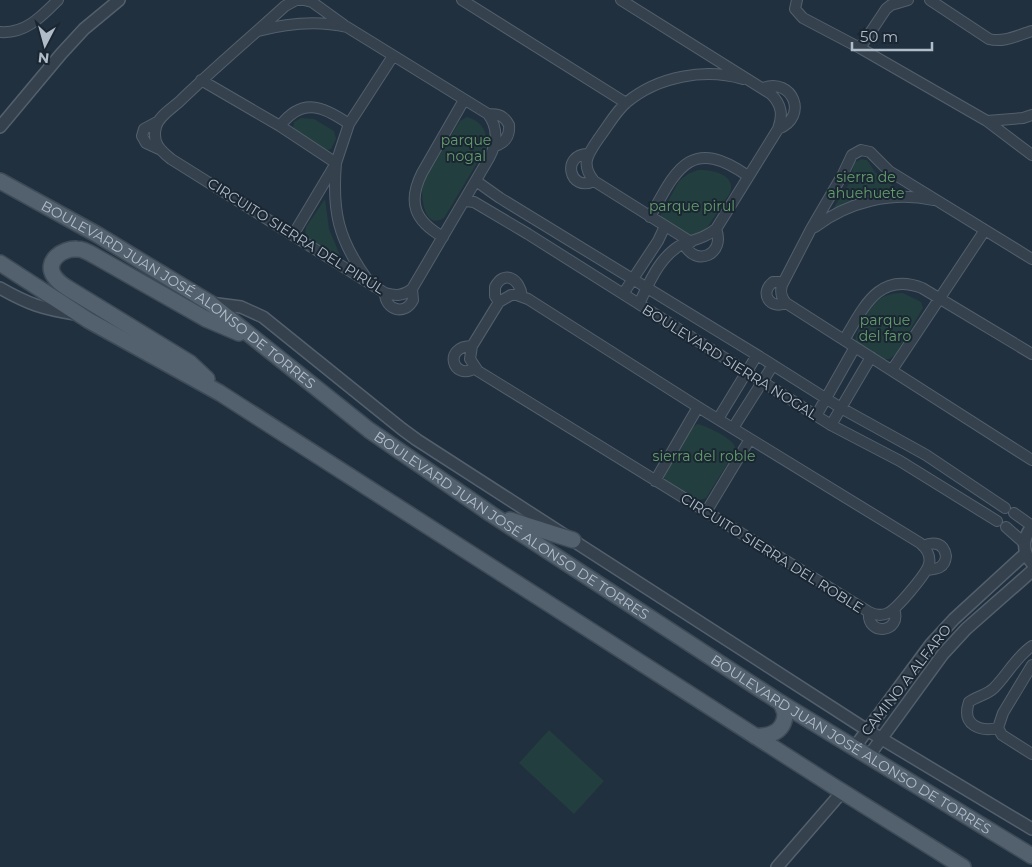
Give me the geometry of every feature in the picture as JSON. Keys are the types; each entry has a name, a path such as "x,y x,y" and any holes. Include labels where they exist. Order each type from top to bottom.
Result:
{"main road":[{"name":"BOULEVARD JUAN JOSÉ ALONSO DE TORRES","path":"0,181 98,234 210,303 369,430 491,514 781,703 1032,856"},
{"path":"220,393 190,363 69,289 54,277 53,261 59,253 80,249 206,319 259,341"},
{"path":"0,263 80,315 220,393 369,487 577,623 963,867"},
{"path":"491,514 573,540"},
{"path":"755,736 765,737 774,734 781,727 785,715 781,703"}],"street":[{"path":"0,32 12,32 30,25 58,0"},
{"path":"0,126 78,35 119,0"},
{"path":"258,31 285,6 296,0 312,2 347,27"},
{"path":"462,0 626,103"},
{"path":"621,0 763,88 777,100 782,118 778,129 716,229 702,238 687,243 668,254 647,287 639,304"},
{"path":"797,0 795,9 802,18 860,48 987,121 1032,155"},
{"path":"860,48 886,9 891,5 908,0"},
{"path":"930,0 989,39 996,41 1005,40 1032,31"},
{"name":"CIRCUITO SIERRA DEL PIRÚL","path":"301,23 322,23 347,27 488,114 495,128 495,146 465,201 412,289 406,294 399,296 386,293 171,159 159,149 155,133 158,122 201,80 258,31 301,23"},
{"path":"371,283 349,251 340,230 335,208 336,163 348,124 393,56"},
{"path":"716,229 718,244 713,252 708,255 694,255 689,252 687,243 665,226 594,181 587,169 588,154 626,103 654,86 686,76 720,75 754,82"},
{"path":"201,80 280,126 336,163"},
{"path":"763,88 774,86 784,89 794,102 792,119 784,127 778,129"},
{"path":"443,237 424,224 415,209 414,196 422,173 464,100"},
{"path":"280,126 285,119 298,110 316,106 325,109 348,124"},
{"path":"987,121 1023,118 1032,115"},
{"path":"1032,258 889,171 870,152 865,150 858,151 850,157 844,174 783,282 781,295 786,302 1032,460"},
{"path":"588,154 575,158 571,171 576,180 580,182 590,183 594,181"},
{"path":"650,217 675,173 693,160 703,158 718,159 748,176"},
{"path":"293,235 336,163"},
{"name":"BOULEVARD SIERRA NOGAL","path":"476,181 500,198 757,355 825,399 926,455 1032,526"},
{"path":"811,230 846,208 873,200 900,197 942,202"},
{"name":"BOULEVARD SIERRA NOGAL","path":"465,201 474,202 528,234 830,425 900,461 997,521"},
{"path":"623,294 658,241 665,226"},
{"path":"892,370 985,230"},
{"path":"499,302 495,296 495,287 504,278 514,279 520,285 522,296"},
{"path":"783,282 773,282 766,290 766,295 771,303 776,305 786,302"},
{"path":"844,340 868,302 881,289 899,283 917,286 1032,354"},
{"path":"0,288 26,303 41,308 80,315"},
{"path":"386,293 385,298 389,306 403,310 413,300 412,289"},
{"path":"475,368 470,359 472,346 499,302 511,295 522,296 923,546 929,560 927,570"},
{"path":"210,303 241,308 263,317 402,430 867,730 1032,829"},
{"name":"CIRCUITO SIERRA DEL ROBLE","path":"472,346 466,346 457,350 454,363 458,369 471,371 475,368 869,612 882,615 894,609 927,570 940,567 946,560 942,547 938,544 934,543 923,546"},
{"path":"816,416 855,347"},
{"path":"718,419 757,355"},
{"path":"830,425 872,357"},
{"path":"733,428 761,381 773,365"},
{"path":"655,481 698,407"},
{"path":"706,512 750,439"},
{"path":"1027,553 1026,537 1032,526"},
{"path":"1006,527 1027,553"},
{"name":"CAMINO A ALFARO","path":"854,748 931,644 954,619 1027,553"},
{"name":"CAMINO A ALFARO","path":"868,757 943,654 966,629 1032,571"},
{"path":"998,728 987,730 975,726 968,716 969,702 988,694 1023,652 1032,646"},
{"path":"1032,665 1003,713 998,728 1002,735 1032,754"},
{"path":"777,867 842,792"}],"green space":[{"name":"parque nogal","path":"467,117 477,121 483,128 487,143 486,148 444,218 437,221 432,220 428,216 423,203 423,182 460,121"},
{"path":"301,118 314,119 334,131 336,139 331,149 324,151 293,130 294,122"},
{"name":"sierra de ahuehuete","path":"861,159 867,160 875,172 884,180 910,196 831,212 850,182 854,163"},
{"name":"parque pirul","path":"698,170 722,174 730,182 731,187 730,193 703,234 696,239 661,218 661,214 679,181 688,174"},
{"path":"325,199 329,229 342,260 308,240 305,236 306,227"},
{"name":"parque del faro","path":"903,293 921,302 923,308 895,355 889,359 880,359 856,343 858,332 868,312 876,302 888,295"},
{"name":"sierra del roble","path":"697,424 723,436 732,442 735,448 734,453 706,498 697,501 665,482 664,475 692,428"},
{"path":"549,730 604,781 574,814 519,763"}]}
